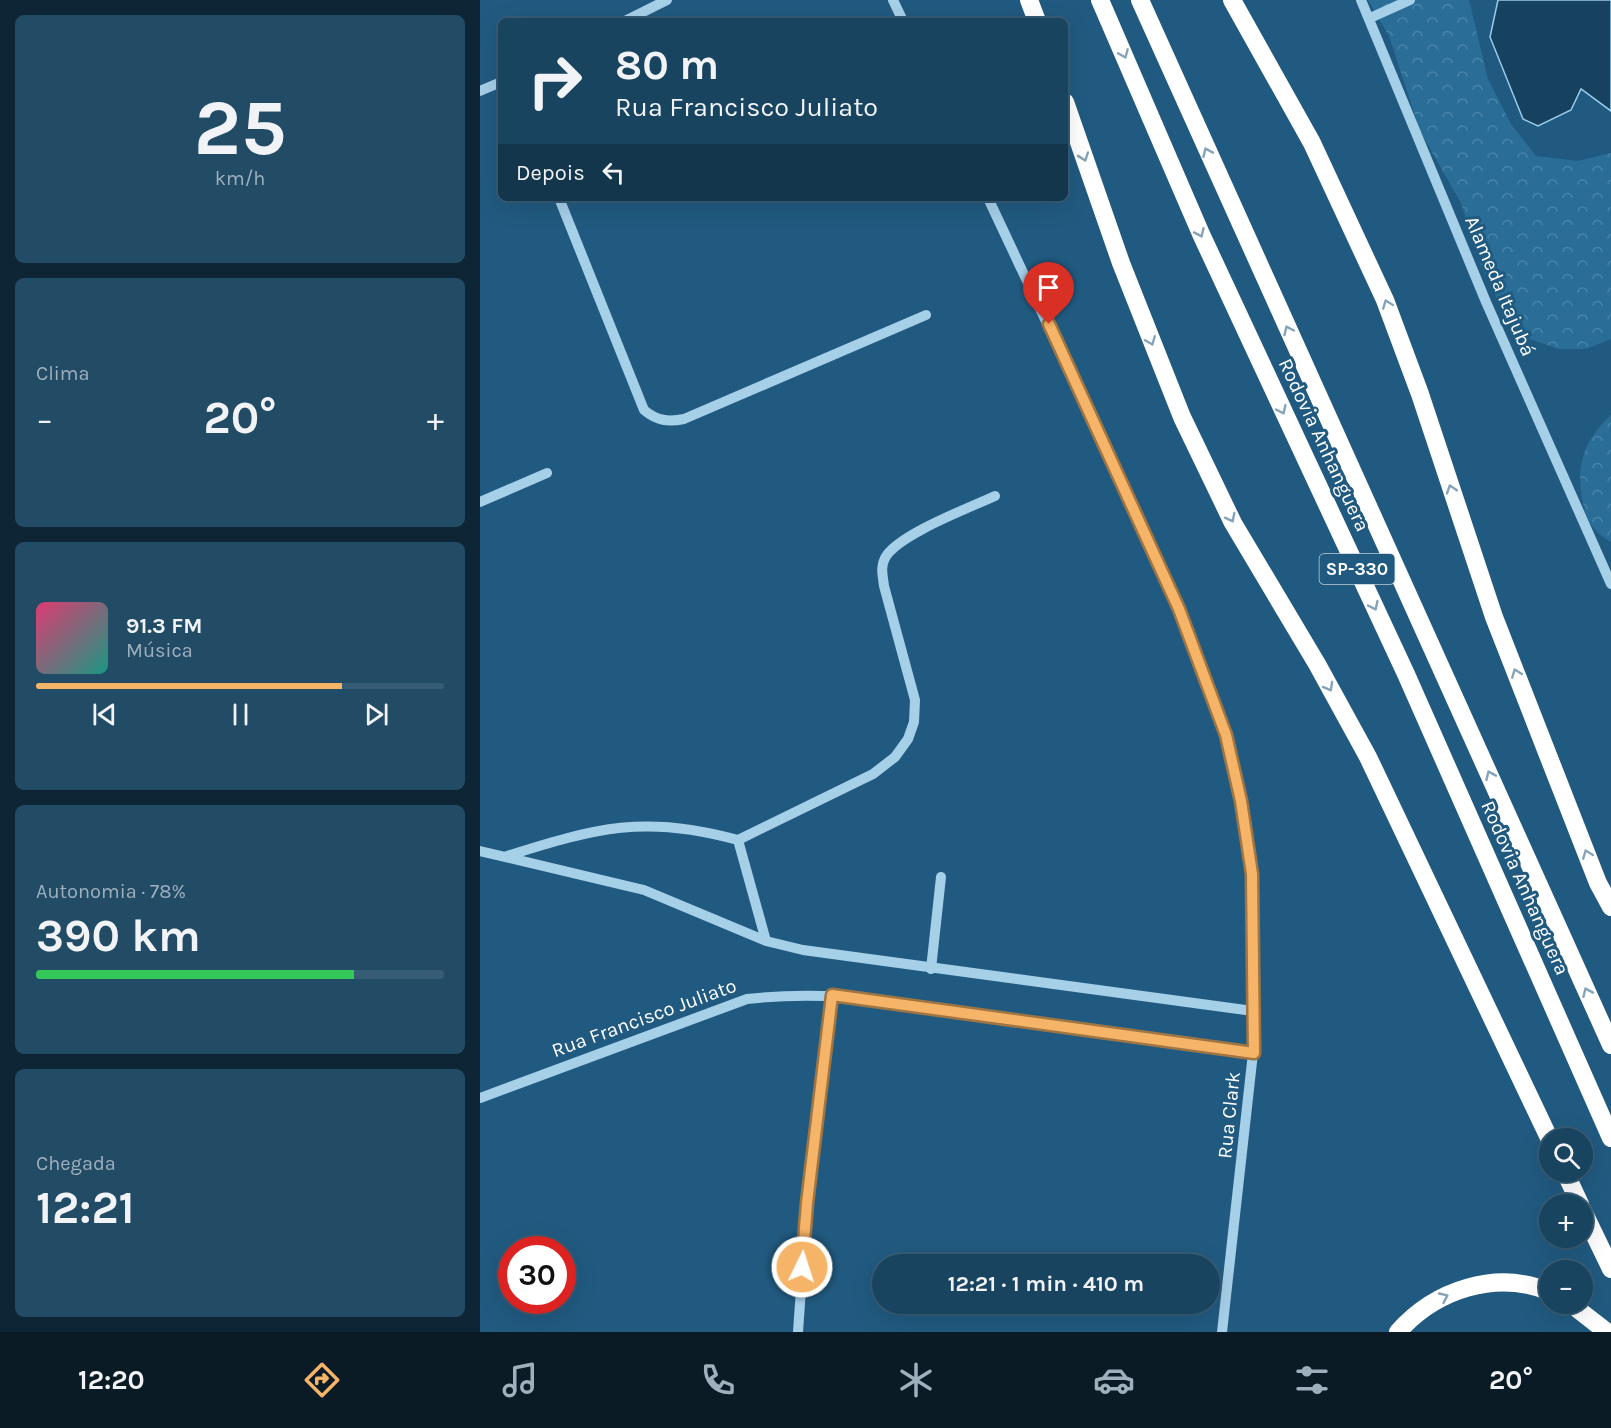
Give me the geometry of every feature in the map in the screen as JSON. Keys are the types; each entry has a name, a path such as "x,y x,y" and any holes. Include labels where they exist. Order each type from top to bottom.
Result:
{"highway":[{"path":"1029,0 1036,18"},
{"name":"Rodovia Anhanguera","path":"1100,0 1201,234 1406,674 1611,1138"},
{"name":"Rodovia Anhanguera","path":"1140,0 1611,1045"},
{"path":"1232,0 1312,143 1386,300 1420,394 1494,617 1598,883 1611,907"},
{"path":"1068,111 1121,263 1182,417 1233,523 1317,664 1368,758 1544,1128"},
{"path":"1593,1232 1611,1269"},
{"path":"1398,1332 1422,1309 1463,1288 1502,1282 1522,1284 1539,1289"},
{"path":"1584,1314 1607,1332"}],"street":[{"path":"631,18 667,0"},
{"path":"893,0 902,18"},
{"name":"Alameda Itajubá","path":"1361,0 1486,302 1611,584"},
{"path":"1370,18 1410,0"},
{"path":"480,91 498,83"},
{"path":"560,201 644,410 655,419 670,422 684,419 926,315"},
{"name":"Rua Clark","path":"989,201 1143,528 1188,630 1226,735 1241,801 1252,874 1254,1053 1222,1332"},
{"path":"480,502 547,473"},
{"path":"506,857 578,834 618,826 655,825 738,840 873,774 895,757 908,739 915,722 915,700 884,586 882,568 886,557 899,542 995,496"},
{"path":"738,840 766,941"},
{"path":"480,851 644,890 766,941 833,956 1253,1011"},
{"path":"931,969 941,877"},
{"path":"798,1332 807,1203 832,995"},
{"name":"Rua Francisco Juliato","path":"480,1098 747,999 832,995 1254,1053"}],"green space":[{"path":"1368,0 1469,0 1488,79 1511,124 1536,156 1578,161 1611,153 1611,339 1586,349 1559,349 1524,337 1506,317 1480,264 1461,203 1420,131 1389,36"},
{"path":"1611,415 1611,542 1599,534 1588,519 1582,498 1580,473 1584,452 1595,433"}],"shaded area":[{"path":"1498,0 1611,0 1611,111 1581,89 1571,110 1538,126 1523,119 1490,37"}],"route":[{"path":"802,1267 807,1203 832,995 1254,1053 1252,874 1241,801 1226,735 1179,609 1049,324"}]}
